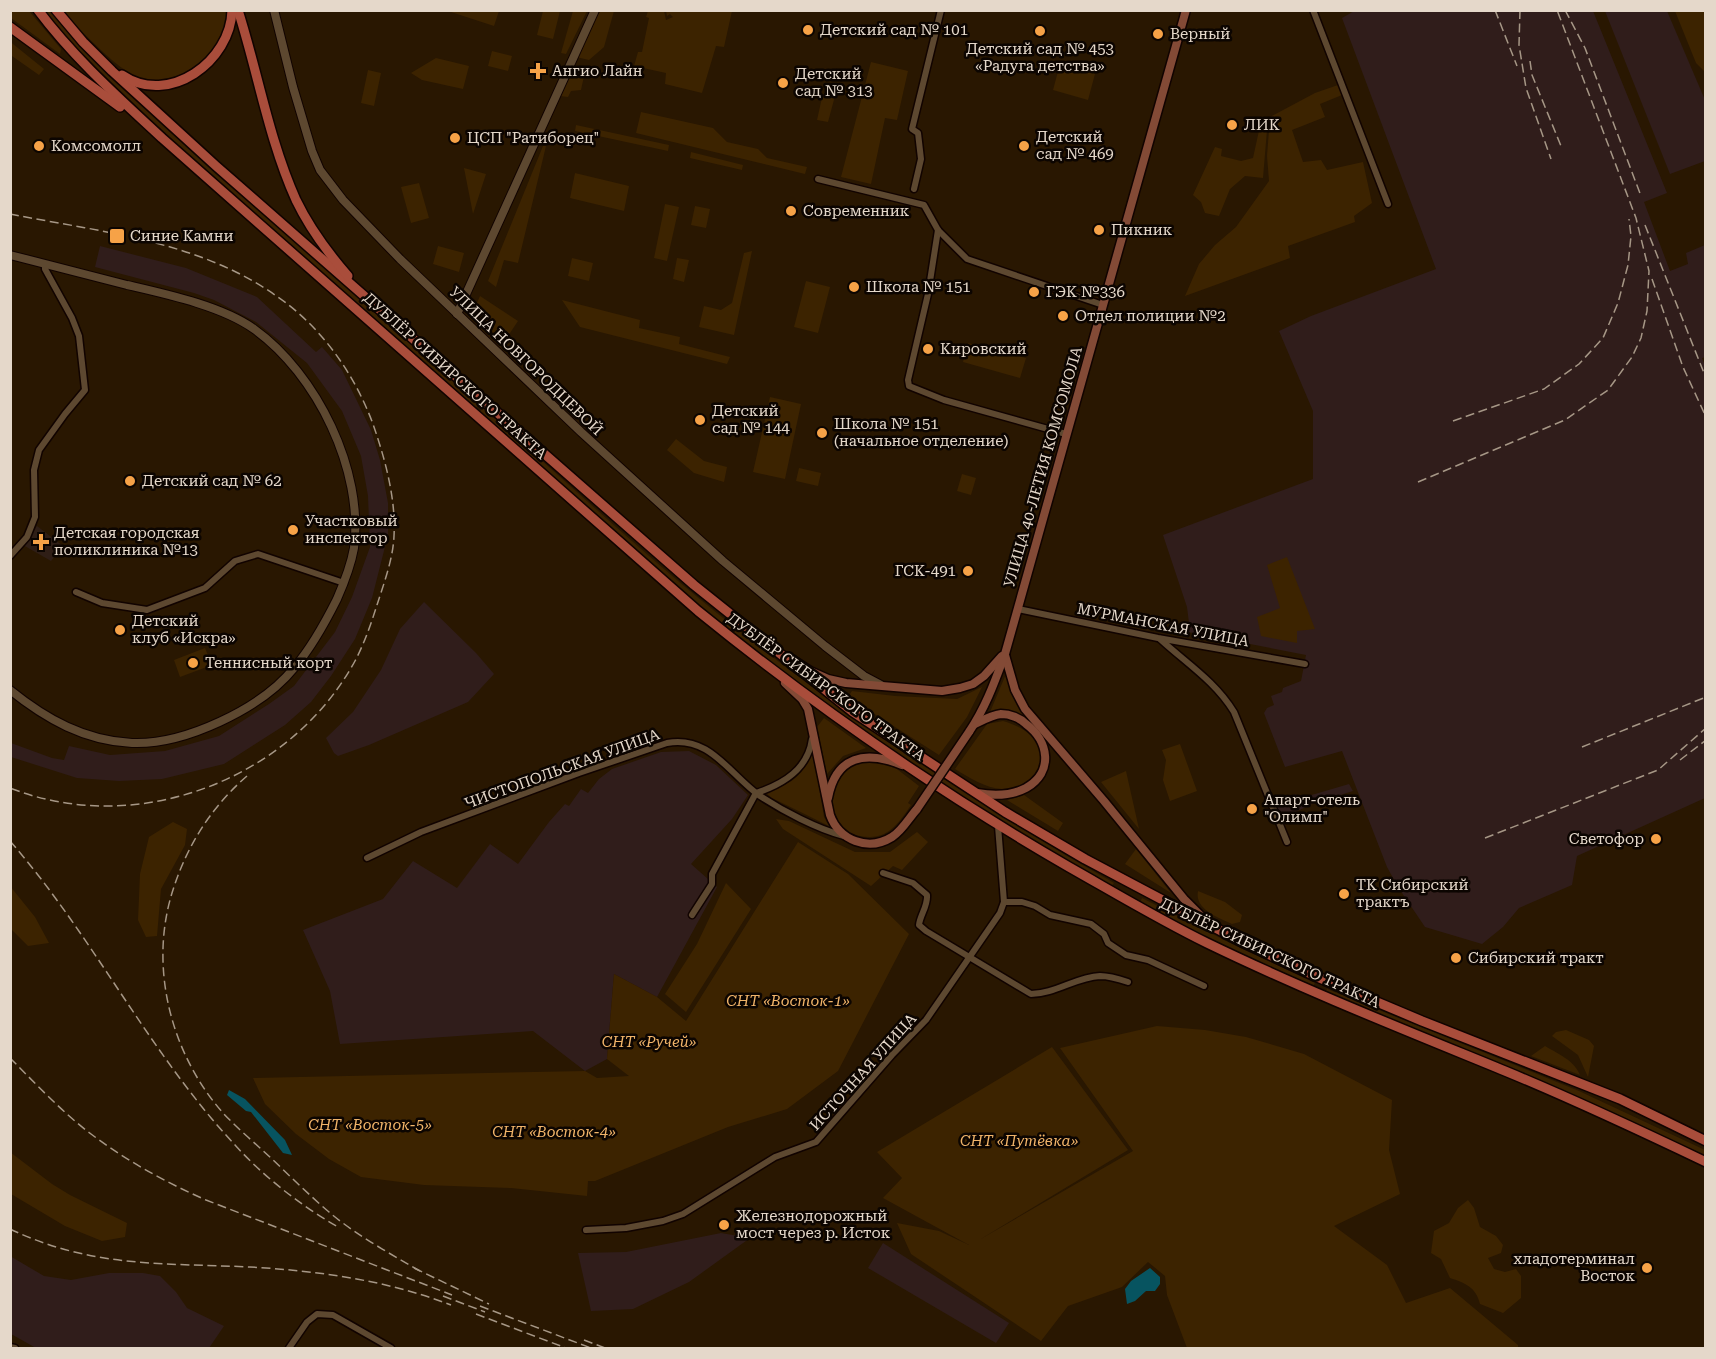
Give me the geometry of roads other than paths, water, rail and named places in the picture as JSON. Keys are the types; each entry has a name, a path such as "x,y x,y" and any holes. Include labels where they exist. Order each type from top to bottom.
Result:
{"main road":[{"name":"ДУБЛЁР СИБИРСКОГО ТРАКТА","path":"38,10 61,41 90,72 162,138 665,582 767,667 923,777 998,826 1113,893 1205,942 1314,993 1515,1076 1706,1162"},
{"name":"ДУБЛЁР СИБИРСКОГО ТРАКТА","path":"58,13 120,74 132,81 156,86 189,77 210,62 218,53 228,33 232,10"},
{"name":"ДУБЛЁР СИБИРСКОГО ТРАКТА","path":"238,10 277,147 296,201 322,244 380,310"},
{"name":"УЛИЦА 40-ЛЕТИЯ КОМСОМОЛА","path":"844,837 861,843 883,842 897,834 972,728 993,689 1018,609 1186,10"},
{"name":"ДУБЛЁР СИБИРСКОГО ТРАКТА","path":"58,13 112,71 216,166 668,562 853,712 975,793 1085,859 1212,926 1315,976 1620,1099 1706,1141"},
{"path":"10,27 162,138"},
{"path":"754,633 810,671 828,679 846,683 942,691 960,688 973,684 984,676 1005,654 1016,690 1025,709 1184,899 1212,926"},
{"path":"767,667 802,699 808,709 832,821 844,837"},
{"path":"972,728 1000,714 1022,720 1040,738 1046,750 1043,771 1026,788 1003,795 975,793"},
{"path":"828,804 830,788 836,774 845,764 856,759 889,760 923,777"}],"street":[{"name":"УЛИЦА НОВГОРОДЦЕВОЙ","path":"274,10 304,128 320,170 351,207 457,314 581,432 723,561 852,667 882,686"},
{"path":"457,314 595,10"},
{"path":"914,189 921,159 918,133 912,129 941,10"},
{"path":"1313,10 1388,204"},
{"path":"818,179 924,205 938,230 967,259 1103,304"},
{"path":"938,230 928,294 908,380 909,386 944,399 1066,434"},
{"path":"10,255 199,303 253,328 298,370 324,410 342,452 351,486 354,524 354,549 344,583 318,636 293,670 268,693 217,723 170,740 147,743 96,738 54,721 10,690"},
{"path":"10,556 27,537 35,517 34,470 39,450 85,390 79,336 72,318 45,269 45,264"},
{"path":"76,592 102,603 147,610 205,588 235,561 258,554 344,583"},
{"name":"МУРМАНСКАЯ УЛИЦА","path":"1018,609 1158,638 1305,664"},
{"path":"1158,638 1225,696 1234,712 1287,842"},
{"path":"846,683 853,676 852,667"},
{"path":"692,915 712,884 712,874 756,793 788,778 801,767 809,754 813,730"},
{"name":"ЧИСТОПОЛЬСКАЯ УЛИЦА","path":"367,858 421,832 579,773 672,742 690,742 707,750 756,793 771,803 844,837"},
{"path":"998,826 1003,899 1029,904 1050,915 1091,924 1104,934 1108,943 1126,955 1148,960 1204,986"},
{"path":"883,873 913,883 927,895 919,925 926,931 1031,994 1041,994 1084,978 1101,976 1128,982"},
{"name":"ИСТОЧНАЯ УЛИЦА","path":"586,1230 626,1228 663,1221 683,1214 775,1157 816,1142 892,1055 926,1020 1000,913 1003,899"},
{"path":"289,1348 307,1322 317,1314 333,1315 391,1348"},
{"path":"10,1347 15,1348"}],"water":[{"path":"229,1090 245,1099 285,1140 292,1155 283,1153 251,1112 246,1111 227,1095"},
{"path":"1150,1268 1160,1277 1160,1284 1155,1291 1146,1291 1135,1301 1127,1304 1125,1289 1131,1281"}],"railway":[{"path":"1495,10 1517,66"},
{"path":"1520,10 1519,45 1526,88 1551,159"},
{"path":"1418,482 1565,420 1608,390 1632,357 1641,338 1647,311 1649,271 1636,218 1557,10"},
{"path":"1565,10 1585,48 1641,196"},
{"path":"1530,61 1532,75 1561,146"},
{"path":"10,214 114,233 181,250 245,277 292,307 334,352 365,405 385,465 394,522 393,545 388,571 370,627 355,661 327,703 292,738 251,767 206,788 158,801 108,806 59,802 10,788"},
{"path":"1453,421 1544,389 1579,364 1603,338 1618,303 1628,265 1631,236 1629,219"},
{"path":"1645,225 1706,378"},
{"path":"1652,279 1683,367 1706,417"},
{"path":"1582,747 1706,697"},
{"path":"1485,838 1658,770 1706,728"},
{"path":"1680,760 1706,740"},
{"path":"247,776 222,801 201,829 192,844 172,893 165,922 164,980 169,1009 178,1037 205,1090 235,1125 339,1220 420,1271"},
{"path":"10,841 68,916 175,1072 204,1109 246,1157 270,1179 296,1200 338,1227"},
{"path":"10,1058 49,1098 91,1134 132,1162 161,1178 206,1200 452,1295"},
{"path":"10,1229 40,1242 99,1257 157,1264 250,1267 327,1274 402,1289 451,1305"},
{"path":"414,1268 489,1304"},
{"path":"443,1296 485,1312"},
{"path":"480,1306 591,1348"},
{"path":"476,1314 566,1348"},
{"path":"584,1340 605,1348"}],"place":[{"name":"Детский сад № 101","path":"808,30"},
{"name":"Детский сад № 453 «Радуга детства»","path":"1040,31"},
{"name":"Верный","path":"1158,34"},
{"name":"Ангио Лайн","path":"538,71"},
{"name":"Детский сад № 313","path":"783,83"},
{"name":"ЛИК","path":"1232,125"},
{"name":"ЦСП \"Ратиборец\"","path":"455,138"},
{"name":"Комсомолл","path":"39,146"},
{"name":"Детский сад № 469","path":"1024,146"},
{"name":"Современник","path":"791,211"},
{"name":"Пикник","path":"1099,230"},
{"name":"Синие Камни","path":"117,236"},
{"name":"Школа № 151","path":"854,287"},
{"name":"ГЭК №336","path":"1034,292"},
{"name":"Отдел полиции №2","path":"1063,316"},
{"name":"Кировский","path":"928,349"},
{"name":"Детский сад № 144","path":"700,420"},
{"name":"Школа № 151 (начальное отделение)","path":"822,433"},
{"name":"Детский сад № 62","path":"130,481"},
{"name":"Участковый инспектор","path":"293,530"},
{"name":"Детская городская поликлиника №13","path":"41,542"},
{"name":"ГСК-491","path":"968,571"},
{"name":"Детский клуб «Искра»","path":"120,630"},
{"name":"Теннисный корт","path":"193,663"},
{"name":"Апарт-отель \"Олимп\"","path":"1252,809"},
{"name":"Светофор","path":"1656,839"},
{"name":"ТК Сибирский трактъ","path":"1344,894"},
{"name":"Сибирский тракт","path":"1456,958"},
{"name":"Железнодорожный мост через р. Исток","path":"724,1225"},
{"name":"хладотерминал Восток","path":"1647,1268"}],"park label":[{"name":"СНТ «Восток-1»","path":"788,1001"},
{"name":"СНТ «Ручей»","path":"649,1042"},
{"name":"СНТ «Восток-5»","path":"370,1125"},
{"name":"СНТ «Восток-4»","path":"554,1132"},
{"name":"СНТ «Путёвка»","path":"1019,1141"}]}
